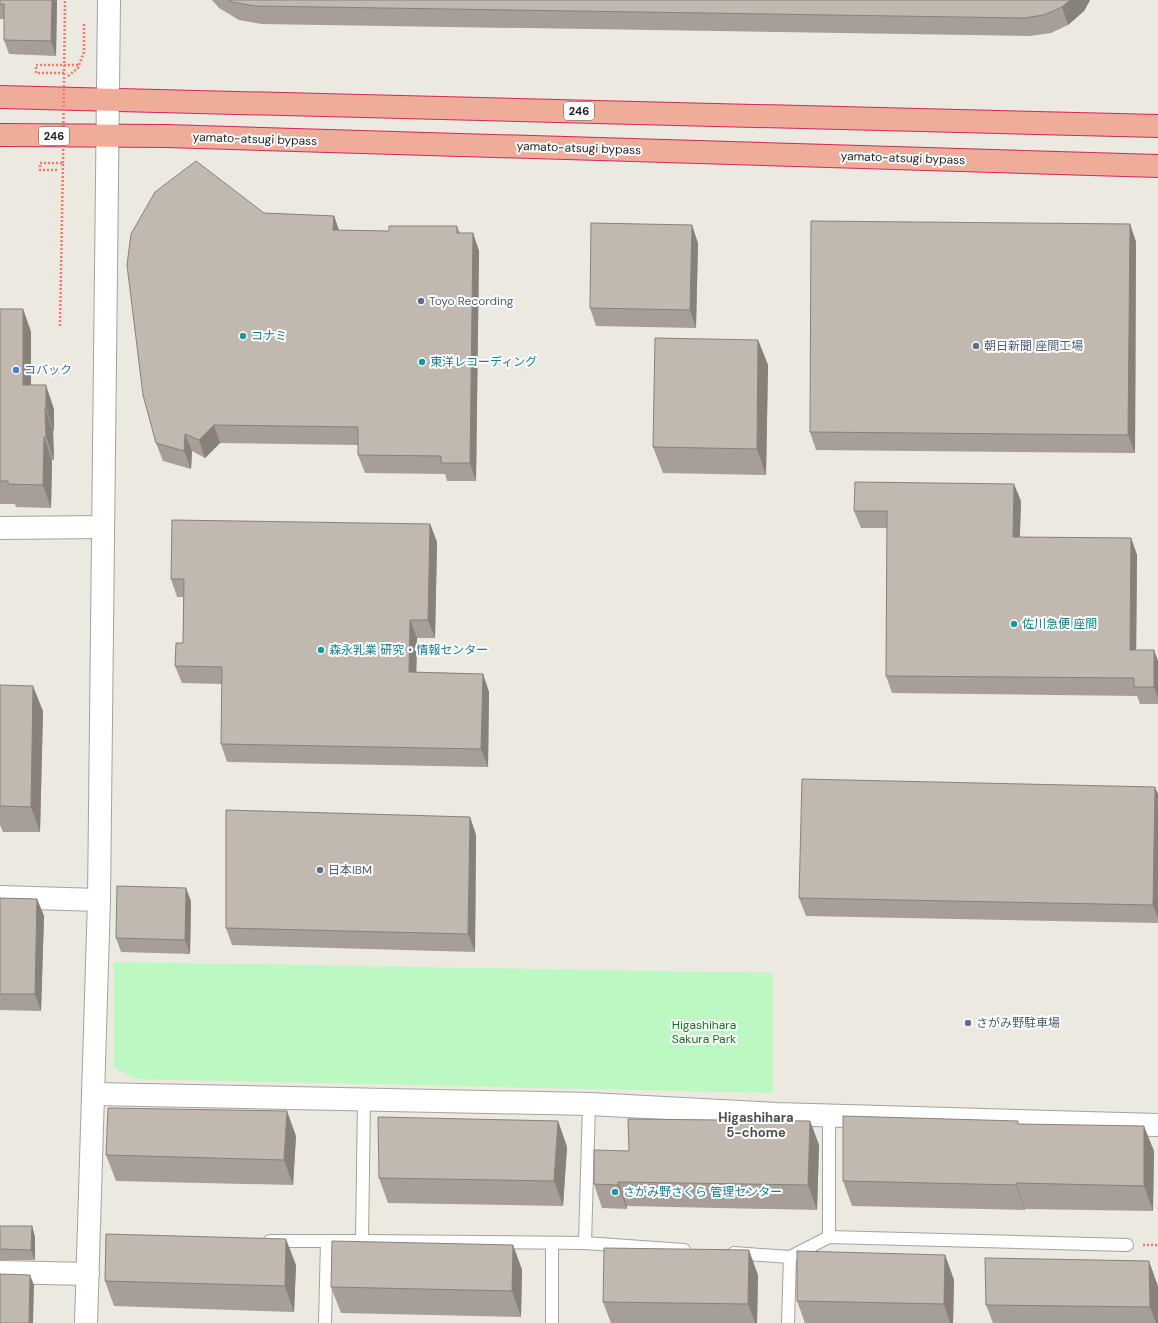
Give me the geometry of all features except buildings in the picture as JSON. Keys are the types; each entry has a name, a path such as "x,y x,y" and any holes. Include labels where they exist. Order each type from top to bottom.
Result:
{"highway":[{"name":"246","path":"0,97 1158,126"},
{"name":"yamato-atsugi bypass","path":"0,135 166,136 1158,166"}],"street":[{"path":"86,1323 99,900 109,0"},
{"path":"0,528 103,527"},
{"path":"0,897 99,900"},
{"path":"93,1094 364,1098 589,1104 777,1114 1158,1125"},
{"path":"0,1272 88,1274"}],"lane":[{"path":"362,1241 364,1098"},
{"path":"585,1243 589,1104"},
{"path":"829,1115 829,1237"},
{"path":"719,1252 790,1257 829,1237 1127,1245"},
{"path":"256,1241 585,1243 695,1250"},
{"path":"325,1323 327,1241"},
{"path":"552,1243 552,1323"},
{"path":"788,1323 790,1257"}],"path":[{"path":"60,328 65,0"},
{"path":"61,78 67,77 79,66 84,52 84,22"},
{"path":"64,73 36,73 36,65 79,66"},
{"path":"57,170 40,170 40,163 62,163"}],"green space":[{"name":"Higashihara Sakura Park","path":"114,962 773,973 773,1093 135,1079 114,1067"}],"place":[{"name":"Toyo Recording","path":"421,301"},
{"name":"コナミ","path":"243,336"},
{"name":"朝日新聞 座間工場","path":"976,346"},
{"name":"東洋レコーディング","path":"422,362"},
{"name":"コバック","path":"16,370"},
{"name":"佐川急便 座間","path":"1014,624"},
{"name":"森永乳業 研究・情報センター","path":"321,650"},
{"name":"日本IBM","path":"320,870"},
{"name":"さがみ野駐車場","path":"968,1023"},
{"name":"さがみ野さくら 管理センター","path":"615,1192"}],"district":[{"name":"Higashihara 5-chome","path":"756,1124"}]}
